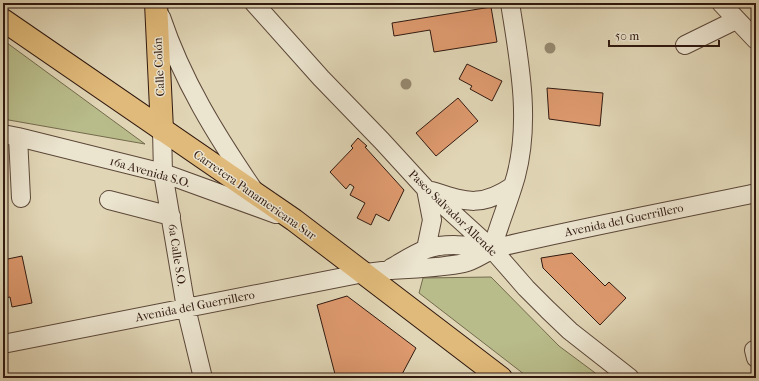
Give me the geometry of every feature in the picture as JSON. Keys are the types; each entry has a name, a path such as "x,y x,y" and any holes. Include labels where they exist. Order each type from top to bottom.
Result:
{"main road":[{"name":"Calle Colón","path":"156,4 162,130"},
{"name":"Carretera Panamericana Sur","path":"3,20 294,220 501,378"}],"street":[{"name":"Paseo Salvador Allende","path":"254,3 321,78 426,189 492,249 553,316 630,378"},
{"path":"492,249 497,231 507,207 518,160 523,125 522,86 510,3"},
{"path":"721,3 756,40"},
{"path":"156,4 174,51 194,96 226,149 257,195"},
{"path":"685,45 736,20"},
{"name":"6a Calle S.O.","path":"162,130 164,173 186,308 203,378"},
{"path":"10,135 21,198"},
{"name":"16a Avenida S.O.","path":"10,135 164,173 294,220"},
{"path":"426,249 432,220 426,189 456,199 473,202 488,199 504,192 512,186"},
{"name":"Avenida del Guerrillero","path":"3,344 364,273 388,269 424,268 466,262 492,249 547,236 756,193"},
{"path":"109,200 171,216"},
{"name":"Avenida del Guerrillero","path":"388,269 426,249 462,244 492,249"}],"green space":[{"path":"3,40 145,144 3,119"},
{"path":"491,277 559,346 602,378 529,378 419,293 423,278"}],"building":[{"path":"491,7 497,42 434,52 430,30 394,36 392,23"},
{"path":"467,64 502,81 492,101 470,89 472,86 459,79"},
{"path":"547,88 603,93 600,126 549,119"},
{"path":"458,98 478,121 436,156 416,133"},
{"path":"358,138 367,146 365,147 404,190 389,221 376,214 371,225 357,218 365,203 350,195 354,187 350,184 346,189 330,172 353,148 351,146"},
{"path":"572,253 605,286 609,282 626,298 600,325 543,268 541,258"},
{"path":"22,256 32,303 12,307 10,297 5,298 3,287 3,260"},
{"path":"347,296 416,348 400,378 336,378 317,305"}]}
